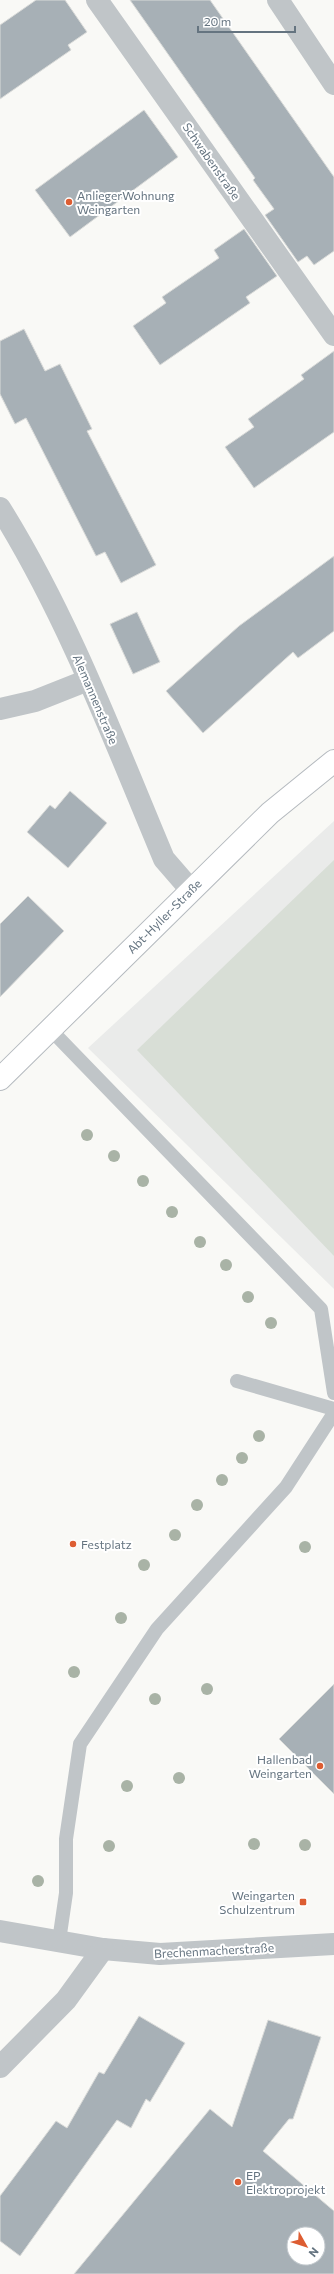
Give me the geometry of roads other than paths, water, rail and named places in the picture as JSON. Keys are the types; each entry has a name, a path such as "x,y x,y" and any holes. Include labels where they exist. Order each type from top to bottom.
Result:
{"street":[{"name":"Schwabenstraße","path":"98,0 331,325"},
{"path":"278,0 334,84"},
{"name":"Alemannenstraße","path":"0,508 28,552 61,618 164,859 190,889"},
{"path":"0,709 36,701 88,680"},
{"name":"Abt-Hyller-Straße","path":"0,1079 190,889 270,814 334,761"},
{"name":"Brechenmacherstraße","path":"0,1931 103,1949 160,1954 334,1944"},
{"path":"0,2067 66,2000 103,1949"}],"lane":[{"path":"50,1029 321,1309 334,1393"},
{"path":"237,1381 334,1409"},
{"path":"60,1941 66,1893 66,1839 80,1744 157,1629 286,1487 334,1413"}],"place":[{"name":"AnliegerWohnung Weingarten","path":"69,202"},
{"name":"Festplatz","path":"73,1544"},
{"name":"Hallenbad Weingarten","path":"320,1766"},
{"name":"Weingarten Schulzentrum","path":"303,1902"},
{"name":"EP Elektroprojekt","path":"238,2182"}]}
